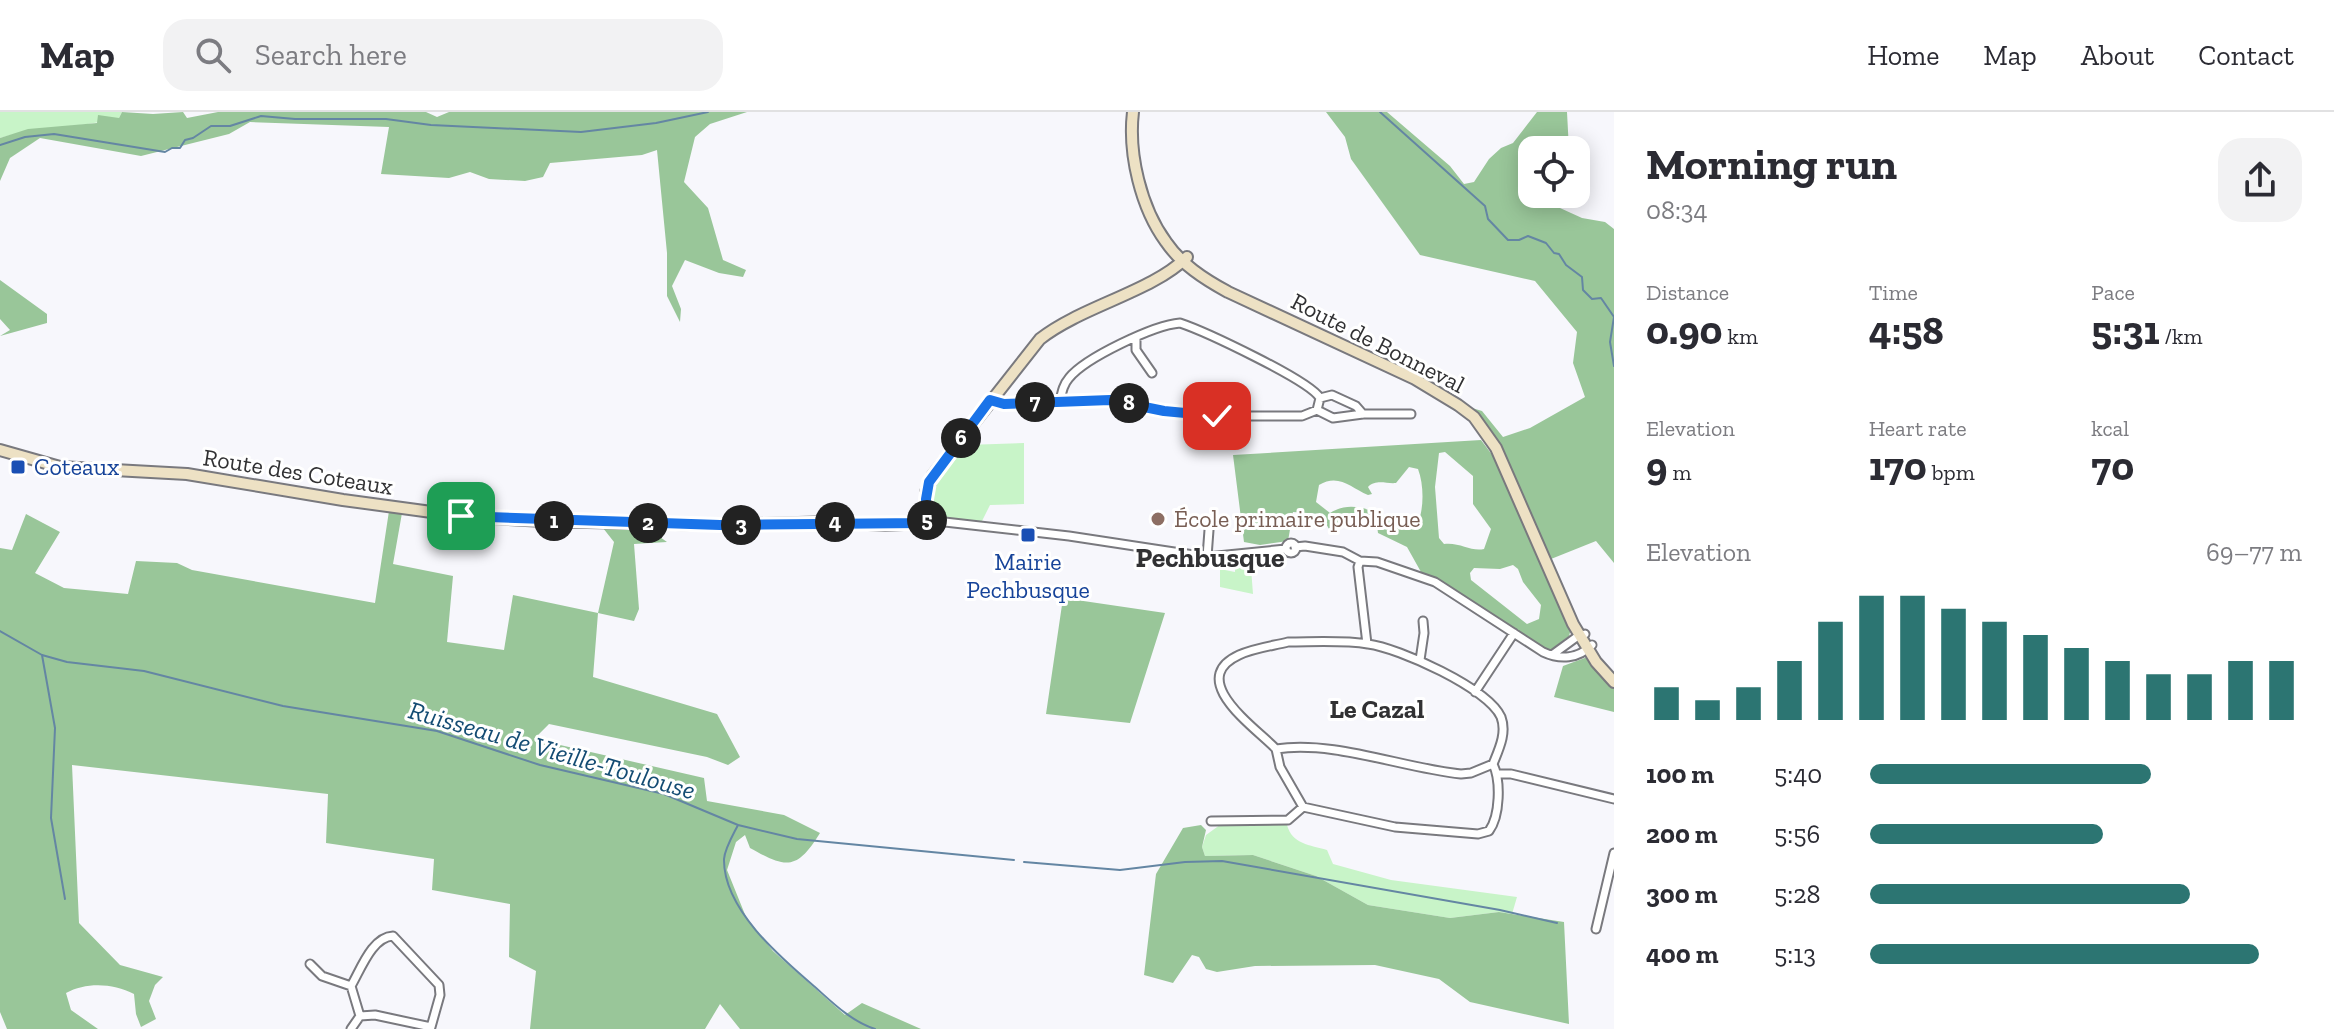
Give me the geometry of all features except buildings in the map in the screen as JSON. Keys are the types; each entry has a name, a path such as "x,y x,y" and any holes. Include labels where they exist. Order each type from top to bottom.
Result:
{"street":[{"name":"Route de Bonneval","path":"1133,112 1134,154 1147,204 1184,259 1254,302 1415,379 1474,417 1496,448 1583,639 1614,681"},
{"path":"1184,259 1143,284 1051,330 1033,346 929,482 927,520 1069,536 1207,557 1286,549 1292,553 1295,547 1305,546 1343,552 1360,561 1377,562 1435,582 1550,656 1567,658 1583,639"},
{"path":"1060,401 1062,389 1072,374 1136,337 1173,323 1184,324 1290,376 1313,389 1320,398"},
{"path":"1136,337 1136,350 1152,373"},
{"path":"998,390 1013,402"},
{"path":"1320,398 1332,395 1356,406 1363,414"},
{"path":"1317,410 1320,398"},
{"path":"990,400 1004,404 1110,400 1164,411 1217,416 1302,416 1317,410 1333,418 1363,414 1411,414"},
{"name":"Route des Coteaux","path":"0,450 60,467 187,474 461,516 720,525 834,522 897,525 927,520"},
{"path":"1207,557 1209,530"},
{"path":"1360,561 1358,567 1367,644"},
{"path":"1420,660 1423,621"},
{"path":"1475,692 1514,633"},
{"path":"1550,656 1583,639"},
{"path":"1288,642 1367,644 1420,660 1493,705 1501,718 1503,732 1493,764 1498,774 1494,822 1484,834 1395,827 1303,807 1280,767 1276,749 1222,695 1219,678 1227,662 1251,651 1288,642"},
{"path":"1276,749 1292,747 1372,757 1461,774 1493,764"},
{"path":"1498,774 1511,774 1614,799"},
{"path":"1211,821 1288,820 1303,807"},
{"path":"1596,929 1614,853"},
{"path":"393,936 439,985 440,995 432,1028 375,1015 360,1016 351,986 376,943 384,937 393,936"},
{"path":"310,964 322,976 351,986"},
{"path":"351,1029 360,1016"}],"green space":[{"path":"0,112 122,112 119,118 0,138"},
{"path":"122,112 183,112 187,118 218,112 426,112 437,117 449,112 747,112 710,124 695,137 684,182 708,208 723,260 746,270 743,277 719,273 685,260 672,286 681,309 680,322 667,296 667,253 657,150 642,155 550,163 543,177 525,181 489,179 470,172 449,178 381,174 389,127 250,122 229,134 141,156 40,138 10,158 0,181 0,138 28,129 97,123 98,115 119,118"},
{"path":"1326,112 1387,112 1450,166 1464,184 1474,182 1489,159 1518,137 1518,208 1560,208 1582,218 1605,222 1614,229 1614,563 1596,541 1551,559 1498,441 1472,408 1482,411 1503,437 1530,428 1585,397 1573,363 1577,332 1535,281 1420,255 1351,159 1345,137"},
{"path":"1537,112 1567,112 1568,136 1518,136"},
{"path":"0,280 47,314 47,323 0,336 10,330 0,319"},
{"path":"1481,440 1496,460 1535,553 1572,625 1569,636 1551,650 1542,649 1445,583 1421,572 1407,547 1378,533 1376,518 1354,514 1343,517 1336,529 1330,531 1321,514 1293,512 1288,541 1260,545 1244,542 1233,455","holes":["1445,452 1473,476 1473,504 1491,529 1484,549 1444,544 1439,538 1435,487 1439,453","1409,467 1418,469 1422,489 1421,510 1415,525 1362,508 1341,508 1330,513 1316,502 1319,485 1326,482 1339,481 1368,495 1372,494 1368,487 1378,482 1396,483","1513,565 1518,569 1523,582 1541,605 1539,619 1527,624 1471,580 1470,573 1474,568 1500,569"]},
{"path":"1024,443 1024,504 990,505 981,523 933,517 934,488 966,445"},
{"path":"389,511 402,513 393,564 453,576 447,642 504,650 513,595 598,613 593,677 717,714 740,757 728,765 707,757 549,724 534,739 704,778 707,801 784,815 820,833 805,854 790,862 773,860 750,848 745,835 736,842 727,870 746,917 773,951 845,1015 862,1003 921,1029 740,1029 720,1004 705,1029 530,1029 536,971 509,957 510,904 432,890 434,859 326,843 328,794 72,765 79,923 120,965 163,977 155,985 149,1001 156,1019 141,1027 134,994 100,985 66,993 71,1010 98,1029 7,1029 0,1012 0,548 12,550 26,514 60,532 35,573 64,588 128,594 136,561 177,563 192,570 375,603"},
{"path":"603,528 650,530 667,542 634,544 639,609 634,621 598,613 614,542"},
{"path":"1250,555 1253,594 1220,587 1220,569 1235,572 1235,562 1229,558"},
{"path":"1063,598 1165,613 1130,723 1046,714"},
{"path":"1590,656 1614,689 1614,712 1554,697 1563,666"},
{"path":"1224,822 1287,825 1297,840 1327,850 1333,864 1391,880 1517,897 1512,914 1499,912 1450,918 1368,905 1316,876 1253,855 1205,856 1202,847 1206,835"},
{"path":"1201,825 1206,830 1202,847 1205,856 1253,855 1316,876 1368,905 1450,918 1499,912 1564,922 1569,1024 1470,1002 1439,979 1375,965 1255,966 1217,972 1206,969 1199,957 1192,955 1173,983 1144,975 1156,874 1183,828"}],"waterway":[{"path":"0,145 25,137 54,134 165,152 180,148 185,140 211,126 230,126 261,116 386,119 431,125 581,132 656,123 708,112"},
{"path":"1380,112 1485,206 1488,219 1508,240 1528,236 1546,243 1582,277 1583,290 1592,299 1601,298 1614,317 1610,342 1614,366"},
{"name":"Ruisseau de Vieille-Toulouse","path":"0,631 42,655 67,662 144,671 283,706 437,731 540,765 664,794 738,825 724,859 726,878 743,914 771,947 829,1000 850,1017 875,1029"},
{"path":"42,655 55,728 51,818 65,899"},
{"path":"738,825 797,839 1014,860"},
{"path":"1024,862 1120,870 1222,861 1500,910 1557,923"}],"place":[{"name":"Coteaux","path":"18,467"},
{"name":"École primaire publique","path":"1158,519"},
{"name":"Mairie Pechbusque","path":"1028,535"}],"district":[{"name":"Pechbusque","path":"1210,557"},
{"name":"Le Cazal","path":"1377,709"}],"route":[{"path":"461,516 720,525 922,523 927,520 926,492 929,482 990,400 1004,404 1110,400 1164,411 1217,416"}]}
